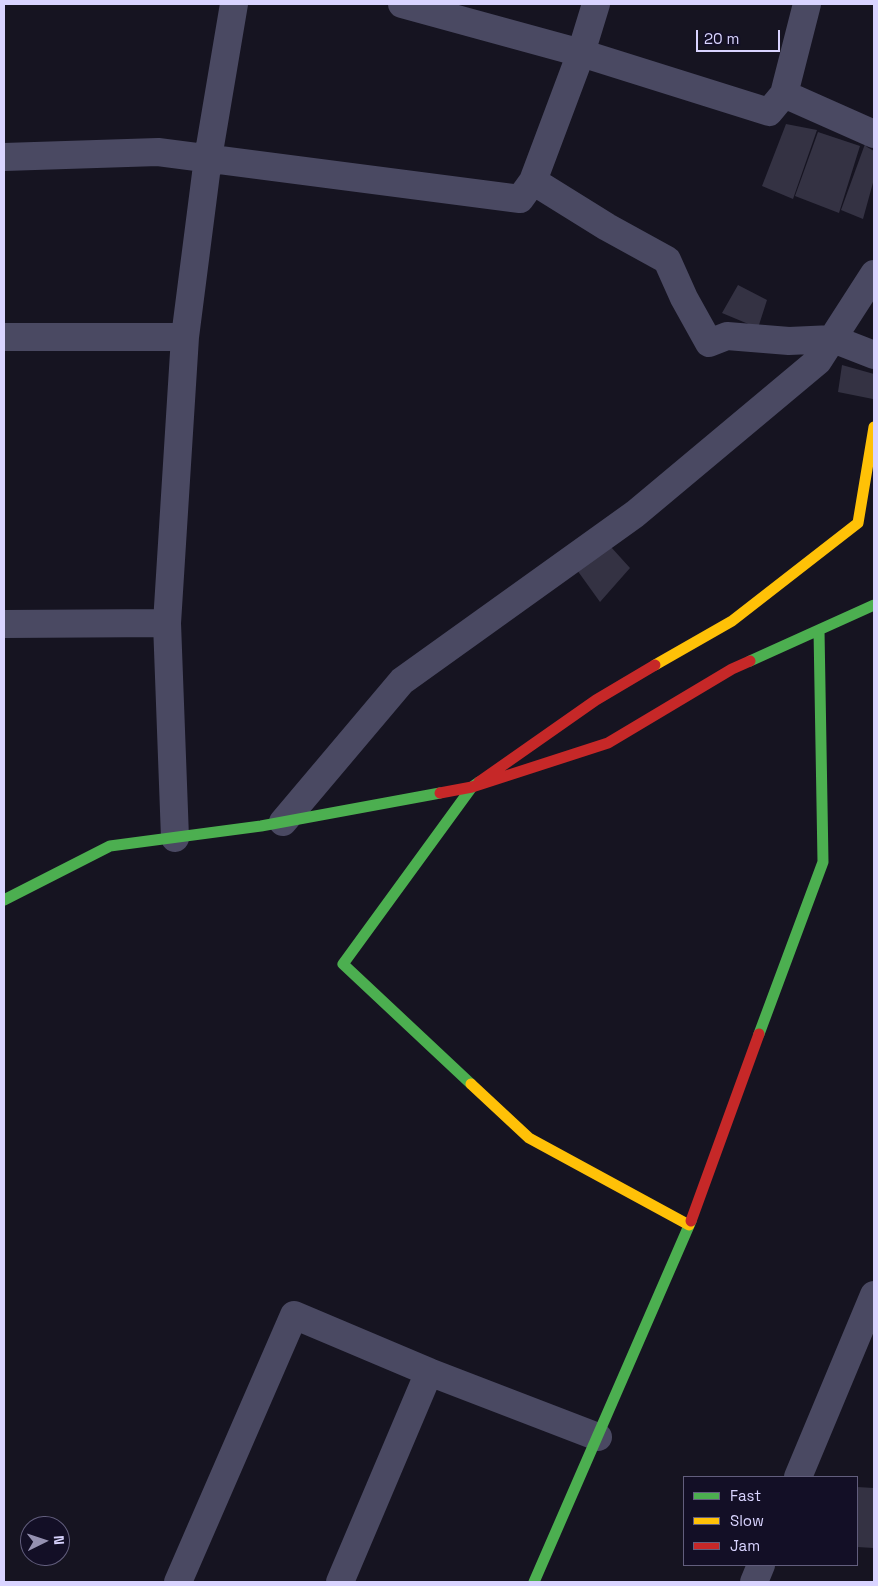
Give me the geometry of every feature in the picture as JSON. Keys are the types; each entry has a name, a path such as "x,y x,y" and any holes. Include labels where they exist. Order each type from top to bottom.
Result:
{"street":[{"path":"175,838 167,623 185,337 208,158 234,4"},
{"path":"402,4 581,53 769,112 784,94 807,4"},
{"path":"4,157 158,152 520,199 533,181 581,53 596,4"},
{"path":"784,94 874,134"},
{"path":"533,181 607,227 667,260 684,298 709,343 727,336 789,342 833,339 874,355"},
{"path":"283,822 402,681 635,514 818,361 874,274"},
{"path":"4,337 185,337"},
{"path":"689,1225 529,1138 343,964 472,787 596,700 732,621 858,523 874,427"},
{"path":"4,900 110,846 283,822 472,787 608,743 732,669 874,604"},
{"path":"4,624 167,623"},
{"path":"534,1582 689,1225 823,862 819,630"},
{"path":"798,1476 866,1334 874,1295"},
{"path":"178,1582 294,1315 429,1372 598,1437"},
{"path":"340,1582 429,1372"},
{"path":"754,1582 761,1566"}],"building":[{"path":"786,124 817,130 793,199 762,186"},
{"path":"818,132 860,146 839,213 795,196"},
{"path":"865,144 874,151 874,179 863,219 841,210"},
{"path":"738,285 767,300 758,328 722,313"},
{"path":"842,365 874,374 873,399 838,392"},
{"path":"611,547 630,568 600,602 577,570"},
{"path":"858,1487 874,1488 874,1548 858,1547"}],"traffic: fast":[{"path":"750,661 874,605"},
{"path":"759,1034 823,862 819,630"},
{"path":"471,1084 343,964 472,787 479,782"},
{"path":"4,900 110,846 261,826 440,793"},
{"path":"534,1582 691,1221"}],"traffic: slow":[{"path":"655,665 732,621 858,523 874,427"},
{"path":"471,1084 529,1138 689,1225"}],"traffic: jam":[{"path":"440,793 472,787 608,743 732,669 750,661"},
{"path":"479,782 596,700 655,665"},
{"path":"691,1221 759,1034"}]}
